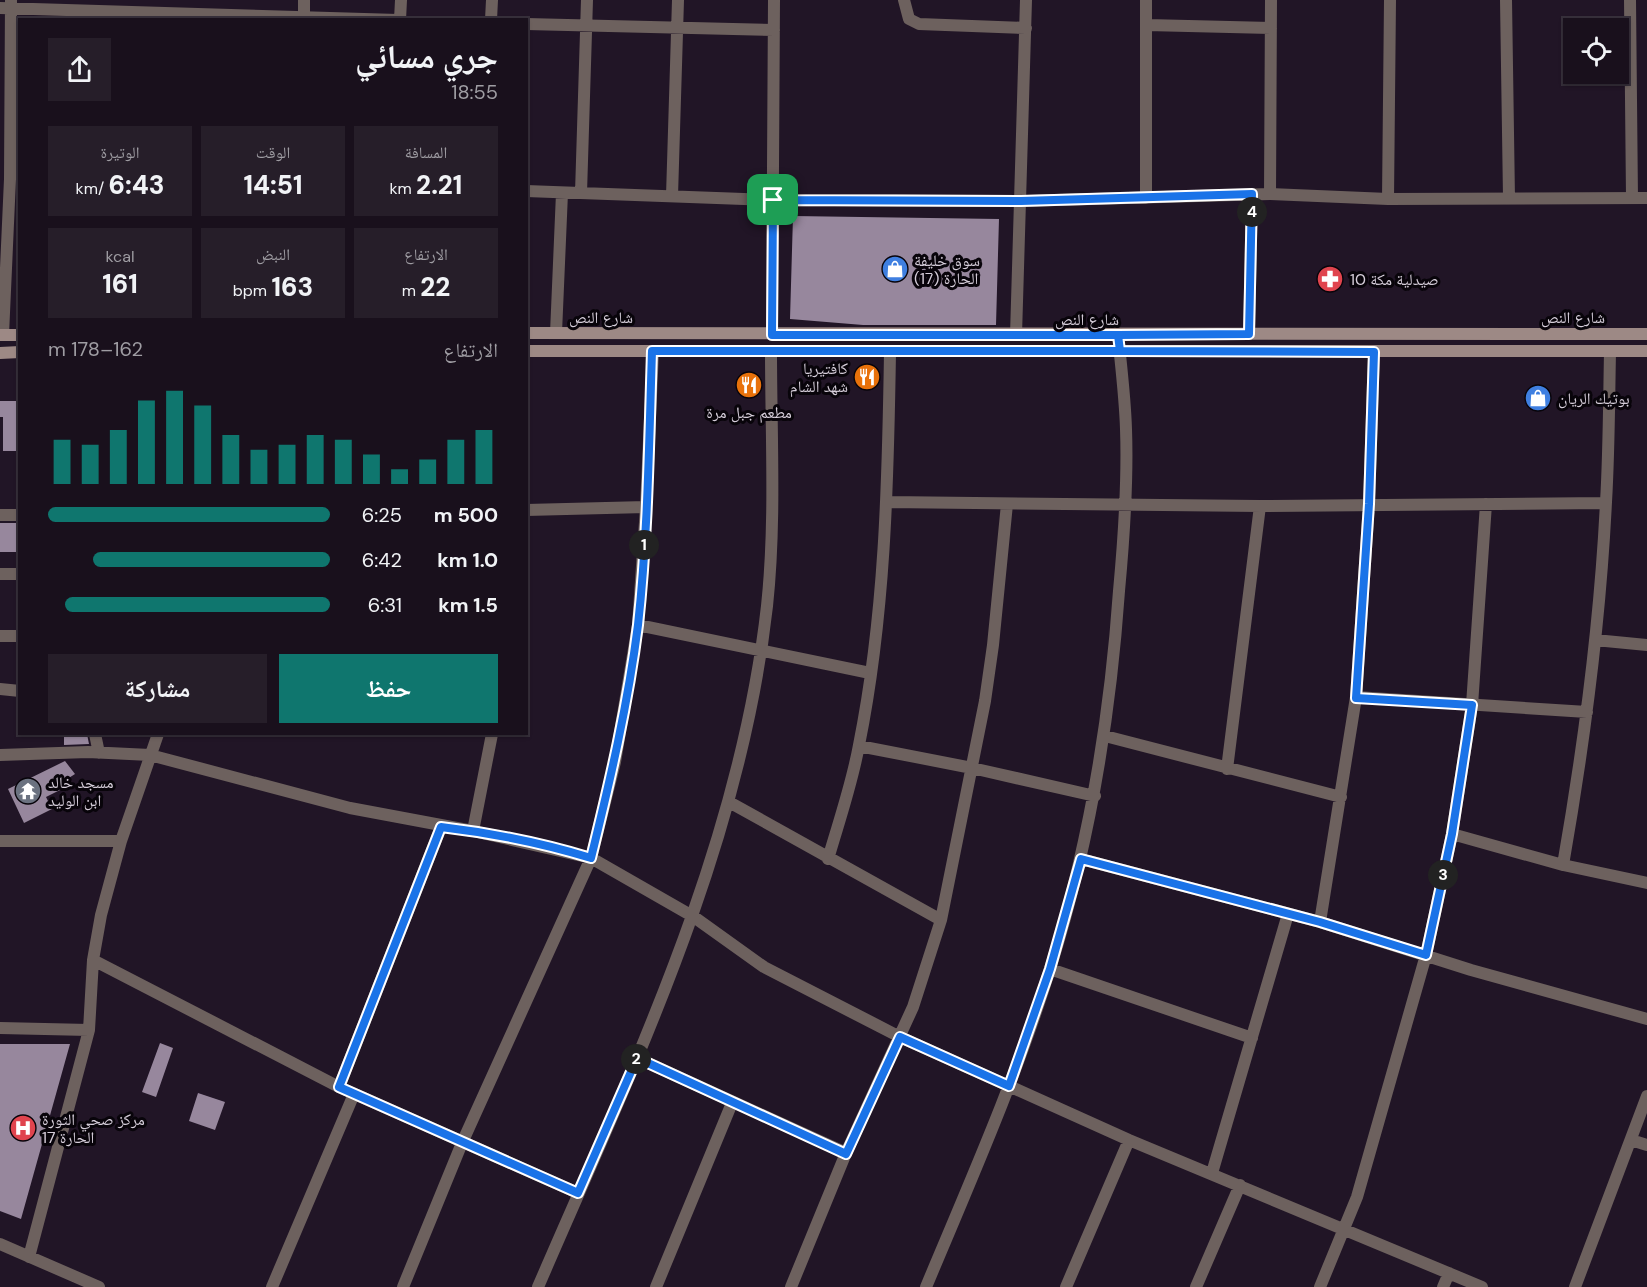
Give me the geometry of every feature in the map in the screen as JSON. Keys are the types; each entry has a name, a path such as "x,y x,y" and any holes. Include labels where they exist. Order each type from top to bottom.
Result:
{"main road":[{"name":"شارع النص","path":"528,333 1016,336 1374,332 1647,334"},
{"path":"2,335 18,335"},
{"name":"شارع النص","path":"528,351 1647,351"},
{"path":"0,353 18,352"}],"street":[{"path":"203,0 203,17"},
{"path":"2,335 10,179 7,6 114,10 203,17 304,18 304,0"},
{"path":"399,18 401,0"},
{"path":"491,18 492,0"},
{"path":"581,193 587,0"},
{"path":"672,196 678,0"},
{"path":"772,335 774,0"},
{"path":"904,0 909,20 919,24 1026,27"},
{"path":"1016,336 1026,0"},
{"path":"1146,0 1146,198"},
{"path":"1270,194 1271,0"},
{"path":"1388,199 1390,0"},
{"path":"1506,0 1509,198"},
{"path":"1630,0 1632,198"},
{"path":"528,24 774,30"},
{"path":"1147,25 1271,28"},
{"path":"528,191 773,200 1021,201 1252,194 1388,199 1647,198"},
{"path":"556,333 562,193"},
{"path":"1249,334 1252,194"},
{"path":"926,1287 1009,1086 1050,969 1081,859 1095,796 1105,736 1126,504 1126,428 1118,335"},
{"path":"403,1287 462,1143 591,858 615,762 638,625 646,507 652,351"},
{"path":"538,1287 637,1058 694,916 745,741 767,604 771,530 771,351"},
{"path":"828,859 859,746 870,672 888,502 890,352"},
{"path":"1320,922 1356,698 1369,504 1374,352"},
{"path":"1563,865 1587,712 1595,640 1606,503 1610,352"},
{"path":"888,502 1260,506 1606,503"},
{"path":"792,1287 846,1154 900,1037 928,966 941,920 972,768 993,645 1007,504"},
{"path":"1320,1287 1346,1230 1426,955 1452,834 1472,705 1486,504"},
{"path":"1227,769 1260,506"},
{"path":"528,510 646,507"},
{"path":"0,515 18,515"},
{"path":"0,574 18,574"},
{"path":"638,625 870,672"},
{"path":"0,636 18,636"},
{"path":"1595,640 1647,645"},
{"path":"0,689 18,691"},
{"path":"1356,698 1587,712"},
{"path":"95,735 99,753"},
{"path":"29,1257 89,1030 97,932 121,841 158,735"},
{"path":"473,831 492,735"},
{"path":"1105,736 1341,797"},
{"path":"859,746 972,768 1095,796"},
{"path":"0,755 99,753 150,755 350,808 560,849 591,858 694,916 773,972 900,1037 1130,1140 1482,1287"},
{"path":"729,802 941,920"},
{"path":"339,1087 441,827"},
{"path":"1452,834 1563,865 1647,883"},
{"path":"0,841 121,841"},
{"path":"1081,859 1320,922 1426,955 1647,1018"},
{"path":"1212,1173 1288,914"},
{"path":"93,960 339,1087 578,1193"},
{"path":"1050,969 1252,1038"},
{"path":"0,1028 89,1030"},
{"path":"637,1058 846,1154"},
{"path":"272,1287 354,1094"},
{"path":"1575,1287 1647,1096"},
{"path":"656,1287 732,1102"},
{"path":"1066,1287 1130,1140"},
{"path":"1632,1140 1647,1145"},
{"path":"1196,1287 1240,1185"},
{"path":"0,1244 99,1287"},
{"path":"1443,1287 1449,1273"}],"building":[{"name":"سوق خليفة الحارة (17)","path":"793,216 999,219 996,325 863,325 790,319"},
{"path":"0,401 16,401 18,451 3,451 3,417 0,417"},
{"path":"0,523 18,523 18,552 0,552"},
{"path":"64,735 87,735 89,744 64,745"},
{"path":"65,761 75,774 61,783 64,788 46,797 52,809 24,823 8,789"},
{"path":"160,1043 173,1048 156,1097 142,1092"},
{"name":"مركز صحي الثورة الحارة 17","path":"0,1044 70,1044 21,1219 0,1211"},
{"path":"198,1093 225,1102 215,1130 189,1121"}],"place":[{"name":"سوق خليفة الحارة (17)","path":"895,269"},
{"name":"صيدلية مكة 10","path":"1330,279"},
{"name":"كافتيريا شهد الشام","path":"867,377"},
{"name":"مطعم جبل مرة","path":"749,385"},
{"name":"بوتيك الريان","path":"1538,398"},
{"name":"مسجد خالد ابن الوليد","path":"28,791"},
{"name":"مركز صحي الثورة الحارة 17","path":"23,1128"}],"route":[{"path":"773,200 772,335 1118,335 1120,351 652,351 646,507 638,625 615,762 591,858 560,849 473,831 441,827 339,1087 578,1193 637,1058 846,1154 900,1037 1009,1086 1050,969 1081,859 1320,922 1426,955 1452,834 1472,705 1356,698 1369,504 1374,352 1120,351 1118,335 1249,334 1252,194 1021,201 773,200"}]}
